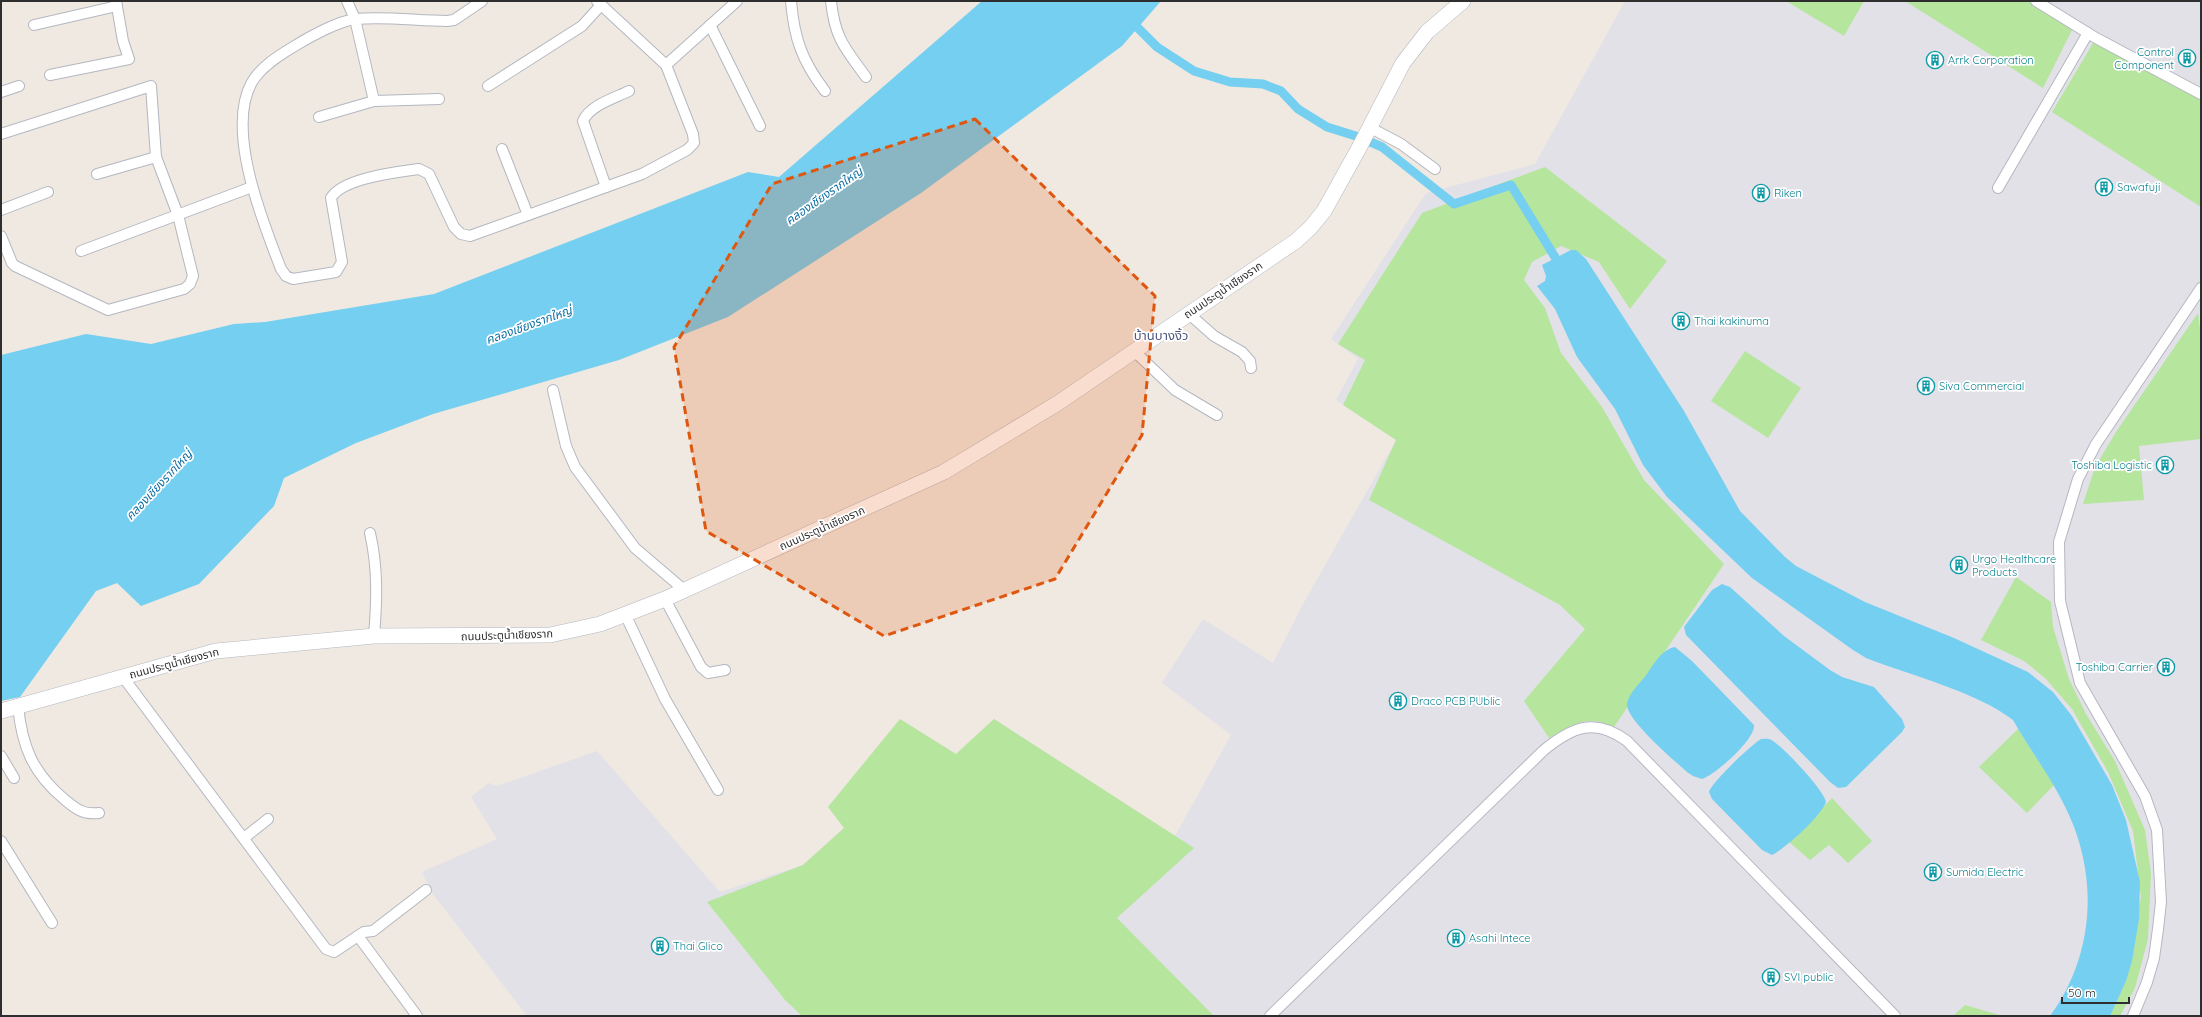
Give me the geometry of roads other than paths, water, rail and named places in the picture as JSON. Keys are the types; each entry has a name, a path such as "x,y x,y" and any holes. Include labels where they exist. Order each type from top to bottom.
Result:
{"street":[{"path":"347,1 358,30 374,101"},
{"path":"482,1 454,20 447,21 355,19 307,38 274,58 252,82 243,111 245,147 252,188 281,269 286,276 293,279 336,272 342,262 331,198 339,189 372,176 419,169 424,170 429,174 454,227 461,234 470,236 642,174 687,150 694,143 694,134 666,65 599,3 582,26 488,86"},
{"path":"666,65 737,1"},
{"path":"791,1 795,37 812,74 825,91"},
{"path":"831,1 833,20 839,40 866,77"},
{"name":"ถนนประตูน้ำเชียงราก","path":"1,711 216,651 374,636 550,635 579,630 626,616 944,472 1058,403 1133,350 1296,241 1312,227 1324,211 1359,148 1388,90 1412,50 1427,32 1463,1"},
{"path":"2036,1 2051,5 2088,33 2201,94"},
{"path":"34,25 117,4 123,42 129,59 50,75"},
{"path":"708,28 760,126"},
{"path":"1998,188 2088,33"},
{"path":"1,92 19,86"},
{"path":"1,134 151,86 156,157 178,215 193,276 190,284 184,289 108,310 15,266 12,263 1,236"},
{"path":"606,187 583,121 586,114 592,110 629,91"},
{"path":"319,117 374,101 439,99"},
{"path":"1368,129 1400,144 1435,169"},
{"path":"502,149 528,215"},
{"path":"97,174 156,157"},
{"path":"81,251 207,203 252,188"},
{"path":"1,210 48,192"},
{"path":"2133,1016 2147,982 2154,958 2158,929 2161,902 2157,830 2145,796 2080,683 2060,601 2059,542 2078,479 2096,444 2201,288"},
{"path":"1188,313 1214,336 1242,352 1248,359 1251,368"},
{"path":"1133,350 1176,390 1217,415"},
{"path":"552,390 566,446 575,467 635,548 683,589"},
{"path":"370,533 376,558 378,585 374,636"},
{"path":"665,599 701,667 708,673 724,670"},
{"path":"626,616 665,699 718,790"},
{"path":"123,677 329,952 334,952 364,932 373,931 426,890"},
{"path":"18,706 20,729 31,762 40,777 81,813 99,813"},
{"path":"1270,1016 1544,750 1564,735 1591,727 1610,730 1627,741 1895,1016"},
{"path":"1,756 14,778"},
{"path":"244,838 268,818"},
{"path":"1,841 52,923"},
{"path":"358,936 417,1016"}],"water":[{"name":"คลองเชียงรากใหญ่","path":"982,1 1161,1 1122,46 921,193 728,317 619,360 433,414 356,443 284,478 274,506 199,584 141,606 117,583 96,591 20,697 1,701 1,355 86,334 151,344 234,324 265,322 434,294 748,172 779,177"},
{"path":"1571,250 1576,250 1586,259 1684,411 1740,511 1785,557 1796,566 1865,602 1954,638 2028,672 2053,692 2072,716 2112,785 2126,820 2140,882 2139,919 2132,961 2126,981 2110,1016 2050,1016 2064,993 2075,969 2083,944 2087,918 2088,892 2085,866 2079,840 2063,802 2013,720 1981,701 1942,685 1866,658 1853,650 1752,578 1667,497 1643,465 1615,409 1577,357 1555,309 1537,286 1545,281 1546,276 1542,265"},
{"path":"1722,584 1730,587 1784,636 1830,670 1842,677 1874,687 1902,719 1905,727 1902,732 1846,787 1838,788 1830,782 1686,635 1684,627 1712,590"},
{"path":"1675,647 1692,661 1754,725 1749,739 1734,756 1716,771 1702,779 1687,772 1642,730 1634,720 1627,704 1632,692 1662,654 1670,648"},
{"path":"1761,739 1772,740 1786,752 1811,779 1824,796 1826,802 1823,808 1802,831 1786,846 1772,855 1762,850 1712,799 1709,792 1717,780 1732,764"}],"waterway":[{"path":"1129,19 1157,47 1194,71 1230,82 1263,84 1281,91 1298,109 1327,127 1359,137 1382,147 1454,204 1511,185 1561,267"}],"place":[{"name":"Control Component","path":"2187,58"},
{"name":"Arrk Corporation","path":"1935,60"},
{"name":"Sawafuji","path":"2104,187"},
{"name":"Riken","path":"1761,193"},
{"name":"Thai kakinuma","path":"1681,321"},
{"name":"Siva Commercial","path":"1926,386"},
{"name":"Toshiba Logistic","path":"2165,465"},
{"name":"Urgo Healthcare Products","path":"1959,565"},
{"name":"Toshiba Carrier","path":"2166,667"},
{"name":"Draco PCB PUblic","path":"1398,701"},
{"name":"Sumida Electric","path":"1933,872"},
{"name":"Asahi Intece","path":"1456,938"},
{"name":"Thai Glico","path":"660,946"},
{"name":"SVI public","path":"1771,977"}],"district":[{"name":"บ้านบางงิ้ว","path":"1161,335"}]}
